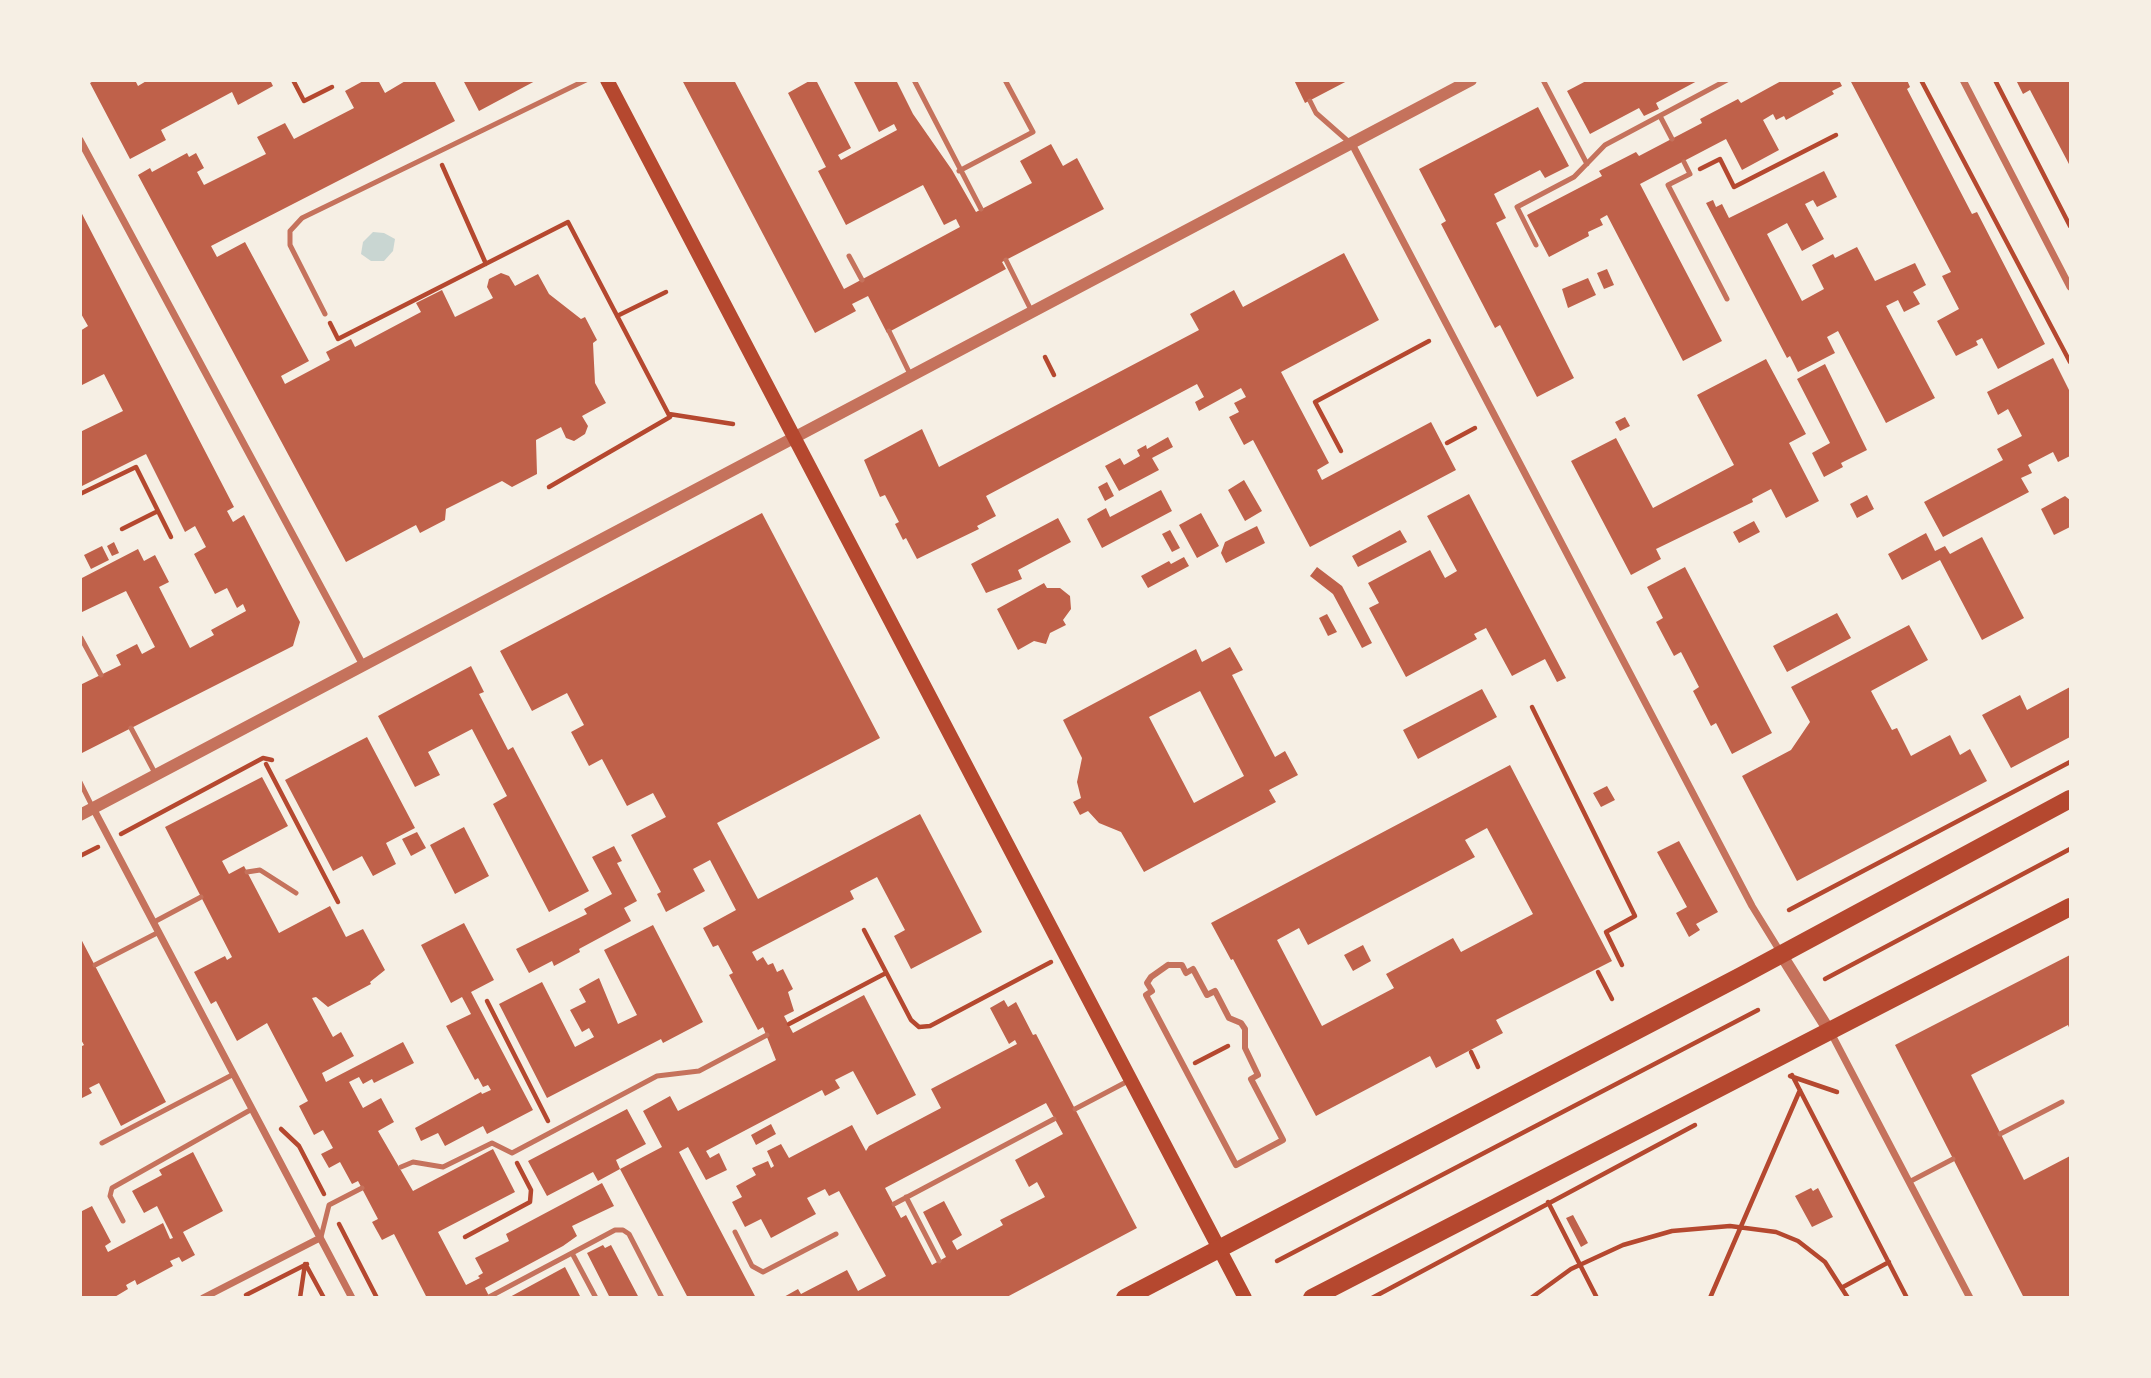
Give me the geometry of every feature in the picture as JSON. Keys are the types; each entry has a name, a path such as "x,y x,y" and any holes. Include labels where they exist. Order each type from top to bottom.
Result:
{"main road":[{"path":"607,80 792,438 1245,1297"},
{"path":"1125,1297 1781,954 2070,799"},
{"path":"1312,1297 2070,907"}],"street":[{"path":"1963,80 2070,288"},
{"path":"80,815 1352,144 1464,82"},
{"path":"80,140 363,666"},
{"path":"1352,144 1762,923 1830,1032 1970,1297"},
{"path":"93,808 352,1297"},
{"path":"1175,965 1182,965 1186,973 1193,970 1207,995 1215,991 1229,1018 1241,1023 1245,1029 1245,1048 1258,1075 1251,1079 1283,1140 1236,1165 1146,995 1152,991 1147,983 1156,972 1175,965"},
{"path":"203,1297 320,1238"}],"lane":[{"path":"326,314 290,246 289,237 295,224 302,218 586,80"},
{"path":"914,80 981,209"},
{"path":"959,171 1033,132 1005,80"},
{"path":"1543,80 1587,164"},
{"path":"1536,245 1517,207 1574,177 1605,145 1727,80"},
{"path":"1310,101 1316,113 1352,144"},
{"path":"1660,116 1672,139"},
{"path":"1684,162 1690,174 1668,185 1727,299"},
{"path":"849,256 862,280"},
{"path":"1006,260 1032,312"},
{"path":"889,331 911,376"},
{"path":"81,638 102,675"},
{"path":"131,728 156,775"},
{"path":"80,782 93,808"},
{"path":"247,872 260,870 296,893"},
{"path":"154,922 201,897"},
{"path":"95,965 159,932"},
{"path":"401,1167 413,1162 443,1167 492,1143 512,1153 657,1076 699,1071 767,1035"},
{"path":"102,1143 234,1074"},
{"path":"1074,1108 1130,1080"},
{"path":"2000,1134 2062,1102"},
{"path":"122,1221 110,1196 112,1188 252,1109"},
{"path":"894,1204 1055,1119"},
{"path":"1909,1182 1953,1158"},
{"path":"320,1238 329,1205 362,1188"},
{"path":"906,1197 939,1261"},
{"path":"489,1297 615,1230 623,1230 629,1234 662,1297"},
{"path":"735,1232 752,1266 763,1272 836,1234"},
{"path":"572,1253 596,1297"}],"path":[{"path":"293,80 304,102 332,87"},
{"path":"1921,80 2070,362"},
{"path":"1995,80 2070,226"},
{"path":"1690,174 1720,159 1734,187 1836,135"},
{"path":"438,154 486,264"},
{"path":"326,314 338,339 568,222 670,417 549,487"},
{"path":"617,316 666,292"},
{"path":"1341,451 1315,402 1429,341"},
{"path":"1045,357 1054,375"},
{"path":"668,414 689,420 733,424"},
{"path":"1447,443 1475,428"},
{"path":"80,494 135,467 171,537"},
{"path":"122,528 158,511"},
{"path":"1532,707 1635,916 1606,932 1622,965"},
{"path":"80,856 262,758 272,760"},
{"path":"1789,910 2070,762"},
{"path":"266,764 338,902"},
{"path":"1825,979 2070,849"},
{"path":"864,930 911,1020 925,1028 1064,955"},
{"path":"1598,972 1612,999"},
{"path":"789,1024 886,973"},
{"path":"486,1001 553,1131"},
{"path":"1277,1261 1758,1010"},
{"path":"1189,1066 1227,1046"},
{"path":"1471,1052 1478,1067"},
{"path":"1780,1082 1792,1075"},
{"path":"1792,1075 1907,1297"},
{"path":"1792,1075 1837,1092"},
{"path":"1710,1297 1800,1090"},
{"path":"1372,1297 1707,1120"},
{"path":"464,1237 530,1202 531,1190 512,1153"},
{"path":"1548,1202 1597,1297"},
{"path":"1531,1297 1580,1265 1623,1245 1672,1231 1740,1227 1776,1232 1798,1241 1825,1262 1847,1297"},
{"path":"1843,1287 1889,1262"},
{"path":"242,1297 306,1264 324,1297"}],"shaded area":[{"path":"373,232 384,233 395,239 393,251 384,261 371,261 361,254 363,242"}],"building":[{"path":"95,80 135,80 138,86 148,80 270,80 273,86 238,105 232,92 161,130 166,140 130,159 90,83"},
{"path":"365,80 378,80 385,93 407,80 434,80 455,121 211,246 217,257 245,242 309,361 281,376 285,384 330,360 326,352 351,339 355,347 421,312 416,303 442,290 455,317 493,298 487,287 489,279 501,273 509,276 515,286 538,274 549,294 581,319 585,317 597,340 593,343 595,383 606,403 582,416 588,426 585,434 574,441 566,438 561,427 536,440 537,474 512,487 502,481 446,509 445,520 420,533 416,525 346,562 138,175 150,168 152,172 187,153 189,157 196,153 204,168 197,172 204,185 266,154 257,137 285,123 294,139 354,108 345,91"},
{"path":"463,80 537,80 479,111"},
{"path":"682,80 734,80 844,289 960,227 956,219 944,225 923,185 846,225 818,171 826,167 788,93 811,80 816,80 851,148 838,155 841,160 897,130 894,124 879,132 853,80 896,80 913,114 952,170 976,212 1032,183 1020,161 1051,144 1063,166 1077,158 1104,209 1002,262 1006,269 887,333 868,296 852,304 856,311 815,333"},
{"path":"1294,80 1349,80 1305,103"},
{"path":"1588,80 1699,80 1656,103 1659,109 1644,116 1639,108 1590,134 1567,91"},
{"path":"1783,80 1839,80 1842,86 1832,91 1834,94 1786,120 1784,116 1776,120 1773,114 1763,120 1779,150 1742,170 1726,139 1640,184 1722,341 1683,361 1607,215 1600,219 1603,225 1588,232 1589,236 1549,257 1527,215 1602,176 1599,171 1636,152 1639,156 1702,123 1700,119 1738,99 1741,103"},
{"path":"1850,80 1907,80 1910,87 1907,89 1972,214 1977,212 2045,344 1998,369 1982,338 1976,341 1978,345 1956,356 1937,321 1959,309 1942,276 1951,272"},
{"path":"2016,80 2070,80 2070,166 2030,90 2023,94"},
{"path":"1538,107 1569,166 1545,178 1540,170 1494,194 1506,218 1496,223 1574,378 1537,397 1500,325 1495,328 1441,224 1446,221 1419,169"},
{"path":"1824,171 1837,197 1817,207 1813,200 1805,204 1824,239 1802,251 1787,223 1767,234 1802,301 1824,289 1812,265 1833,254 1835,258 1857,247 1875,281 1915,263 1926,285 1913,292 1920,304 1904,312 1898,300 1886,306 1935,398 1886,423 1838,331 1827,337 1835,353 1798,372 1790,356 1787,358 1706,203 1713,200 1716,207 1722,204 1729,218"},
{"path":"80,210 234,507 227,511 233,522 244,515 300,622 293,646 80,754 80,685 121,665 116,655 137,644 142,654 155,647 126,591 80,613 80,579 138,549 144,561 155,555 169,582 159,587 190,648 214,635 211,630 246,611 243,604 237,608 227,588 215,594 194,554 206,547 195,526 185,532 146,454 80,487 80,432 123,411 104,374 80,386 80,331 88,326 80,312"},
{"path":"1344,253 1379,320 1281,372 1329,463 1317,470 1322,480 1431,422 1456,470 1310,547 1253,440 1244,445 1229,417 1239,412 1234,403 1246,397 1241,388 1199,411 1195,402 1204,397 1197,384 986,496 996,516 977,526 979,529 917,559 906,538 903,540 895,524 899,522 885,495 880,497 864,460 922,429 939,467 1199,330 1190,314 1234,290 1243,307"},
{"path":"1607,269 1614,285 1604,289 1597,273"},
{"path":"1588,278 1596,295 1568,308 1562,289"},
{"path":"2053,358 2070,392 2070,456 2058,462 2053,452 2028,465 2032,473 2021,478 2029,492 1943,537 1924,502 2003,460 1997,449 2022,436 2008,409 1998,415 1987,392"},
{"path":"1766,359 1806,434 1789,443 1819,501 1786,518 1771,489 1752,499 1753,502 1656,549 1661,559 1631,575 1571,461 1616,438 1653,508 1734,465 1697,395"},
{"path":"1825,364 1867,450 1841,463 1843,467 1824,477 1812,453 1830,443 1797,379"},
{"path":"1625,417 1630,426 1620,431 1615,422"},
{"path":"1168,437 1173,447 1152,458 1159,470 1119,491 1105,466 1120,458 1124,465 1140,456 1137,450 1146,445 1147,449"},
{"path":"1244,480 1262,511 1245,521 1228,490"},
{"path":"1107,482 1114,496 1105,501 1098,487"},
{"path":"1161,490 1172,511 1102,548 1087,519 1106,508 1110,517"},
{"path":"1469,494 1566,678 1557,682 1545,659 1512,676 1486,628 1474,634 1477,639 1406,677 1369,608 1379,603 1368,583 1430,550 1445,578 1457,571 1427,516"},
{"path":"1867,495 1874,509 1857,518 1850,504"},
{"path":"2065,496 2070,500 2070,527 2054,535 2041,509"},
{"path":"762,513 880,738 717,823 758,899 920,814 982,932 911,969 894,936 905,930 877,877 850,891 854,899 752,952 757,961 763,957 768,965 773,963 777,972 783,969 793,989 788,992 794,1011 784,1016 793,1033 864,995 916,1095 877,1115 853,1071 835,1080 840,1088 825,1096 822,1090 706,1151 710,1158 719,1153 727,1170 706,1180 688,1147 679,1152 756,1298 688,1298 620,1169 662,1147 643,1111 670,1096 678,1111 776,1060 763,1027 758,1030 729,975 733,973 718,945 713,947 703,928 736,910 710,860 693,869 705,891 666,912 657,894 661,892 631,835 666,817 653,793 627,806 602,759 589,766 571,732 584,725 567,693 532,711 500,651"},
{"path":"1201,513 1219,546 1197,558 1179,525"},
{"path":"1058,518 1071,542 1018,570 1022,579 986,593 971,564"},
{"path":"1754,521 1760,532 1739,543 1733,532"},
{"path":"1257,526 1265,543 1226,563 1221,553 1225,542"},
{"path":"1170,530 1180,548 1172,552 1162,534"},
{"path":"1400,530 1407,542 1358,567 1352,556"},
{"path":"1926,533 1935,551 1945,546 1950,554 1982,537 2024,618 1982,640 1940,560 1902,580 1888,554"},
{"path":"114,542 119,553 112,556 107,546"},
{"path":"102,546 109,560 91,569 84,555"},
{"path":"1184,557 1189,566 1148,588 1141,576 1169,561 1171,564"},
{"path":"1317,567 1342,586 1372,643 1362,648 1333,594 1310,576"},
{"path":"1685,567 1772,733 1732,754 1716,723 1711,726 1693,691 1699,687 1681,652 1674,656 1656,622 1663,618 1647,587"},
{"path":"1044,583 1047,588 1060,588 1070,596 1071,609 1063,620 1066,625 1050,633 1046,644 1034,641 1018,650 997,609"},
{"path":"1837,613 1851,638 1787,672 1773,646"},
{"path":"1327,614 1337,632 1328,636 1319,618"},
{"path":"1909,625 1928,660 1871,691 1892,730 1897,728 1911,756 1950,735 1960,755 1970,749 1987,781 1797,881 1742,776 1791,750 1810,722 1791,687"},
{"path":"1230,647 1243,670 1232,675 1275,757 1285,751 1298,775 1269,790 1276,802 1144,872 1121,832 1099,823 1088,811 1080,815 1073,802 1081,798 1077,782 1082,758 1063,720 1196,649 1202,662","holes":["1200,691 1244,776 1194,803 1149,717"]},
{"path":"471,666 484,692 479,694 508,750 513,747 589,891 549,912 493,804 507,796 472,729 428,752 440,775 415,787 378,716"},
{"path":"2070,687 2070,737 2011,768 1982,715 2020,695 2027,710"},
{"path":"1482,689 1497,717 1418,759 1403,730"},
{"path":"367,737 415,828 386,843 396,864 373,876 362,856 333,871 285,780"},
{"path":"1510,765 1612,961 1496,1020 1503,1033 1436,1068 1430,1056 1316,1116 1233,959 1231,960 1211,923","holes":["1487,828 1533,914 1461,952 1453,938 1386,974 1394,988 1322,1026 1277,940 1299,928 1308,945 1475,857 1465,840"]},
{"path":"262,777 288,826 222,861 229,874 244,866 279,933 330,906 346,937 363,929 385,970 370,982 371,984 328,1007 316,997 312,998 333,1037 341,1032 354,1056 322,1073 326,1082 403,1042 414,1063 374,1083 372,1079 363,1084 359,1077 349,1082 363,1108 381,1098 394,1122 378,1131 413,1191 493,1149 515,1192 438,1232 466,1285 480,1278 478,1276 483,1273 475,1258 509,1241 506,1234 602,1183 614,1206 572,1226 577,1236 563,1246 485,1288 490,1298 427,1298 394,1234 382,1240 372,1222 378,1219 358,1181 352,1184 340,1162 329,1168 321,1154 333,1148 323,1130 314,1135 299,1106 308,1101 267,1023 237,1041 216,1001 211,1004 194,972 225,956 227,960 232,957 165,827"},
{"path":"1607,786 1615,800 1601,807 1593,793"},
{"path":"464,827 489,876 455,894 430,845"},
{"path":"417,832 426,848 411,856 402,839"},
{"path":"1679,841 1718,912 1696,924 1700,930 1689,937 1676,913 1687,907 1657,852"},
{"path":"614,846 622,861 617,863 637,901 624,908 631,921 554,966 552,961 529,973 516,949 587,914 584,909 612,894 592,857"},
{"path":"464,923 494,980 471,992 533,1110 487,1134 483,1126 445,1146 438,1133 421,1141 415,1128 481,1092 482,1094 491,1090 488,1085 483,1087 478,1078 475,1080 446,1026 471,1014 462,997 451,1003 421,945"},
{"path":"653,925 703,1022 663,1043 661,1039 547,1098 499,1004 542,982 575,1047 594,1037 589,1028 582,1032 570,1010 586,1002 579,989 599,978 618,1024 637,1015 604,950"},
{"path":"80,937 166,1102 121,1126 99,1083 89,1088 92,1093 80,1099 80,1047 84,1045 80,1038"},
{"path":"1363,945 1371,961 1353,971 1344,955"},
{"path":"2070,955 2070,1030 2068,1025 1971,1075 2024,1180 2070,1156 2070,1298 2024,1298 1895,1045"},
{"path":"1004,1000 1008,1007 1016,1002 1033,1035 1036,1034 1137,1228 1005,1298 782,1298 798,1289 801,1294 847,1270 858,1291 886,1276 839,1191 829,1196 825,1189 807,1198 816,1214 771,1238 761,1219 745,1227 732,1202 742,1197 736,1186 756,1175 752,1168 768,1161 771,1168 774,1166 767,1151 781,1144 789,1158 852,1125 866,1151 869,1146 941,1108 931,1089 1017,1044 1015,1040 1009,1044 990,1008","holes":["1046,1103 1063,1134 1015,1160 1029,1187 1037,1182 1045,1197 1000,1220 1003,1225 957,1250 952,1241 962,1235 944,1201 923,1212 946,1257 932,1265 906,1215 901,1218 885,1188"]},
{"path":"627,1109 646,1144 616,1160 620,1169 598,1181 593,1172 547,1196 528,1161"},
{"path":"771,1124 776,1134 756,1145 751,1135"},
{"path":"193,1152 223,1211 183,1232 195,1255 182,1262 179,1257 170,1261 173,1266 137,1285 135,1280 126,1285 128,1289 113,1298 80,1298 80,1212 92,1206 111,1242 105,1246 108,1252 163,1223 170,1239 173,1238 157,1206 144,1213 132,1191 162,1175 159,1170"},
{"path":"1811,1188 1813,1191 1818,1188 1833,1217 1812,1227 1795,1196"},
{"path":"1573,1215 1588,1243 1581,1247 1566,1218"},
{"path":"603,1245 605,1248 611,1245 639,1298 610,1298 587,1253"},
{"path":"565,1267 581,1298 508,1298"}]}
